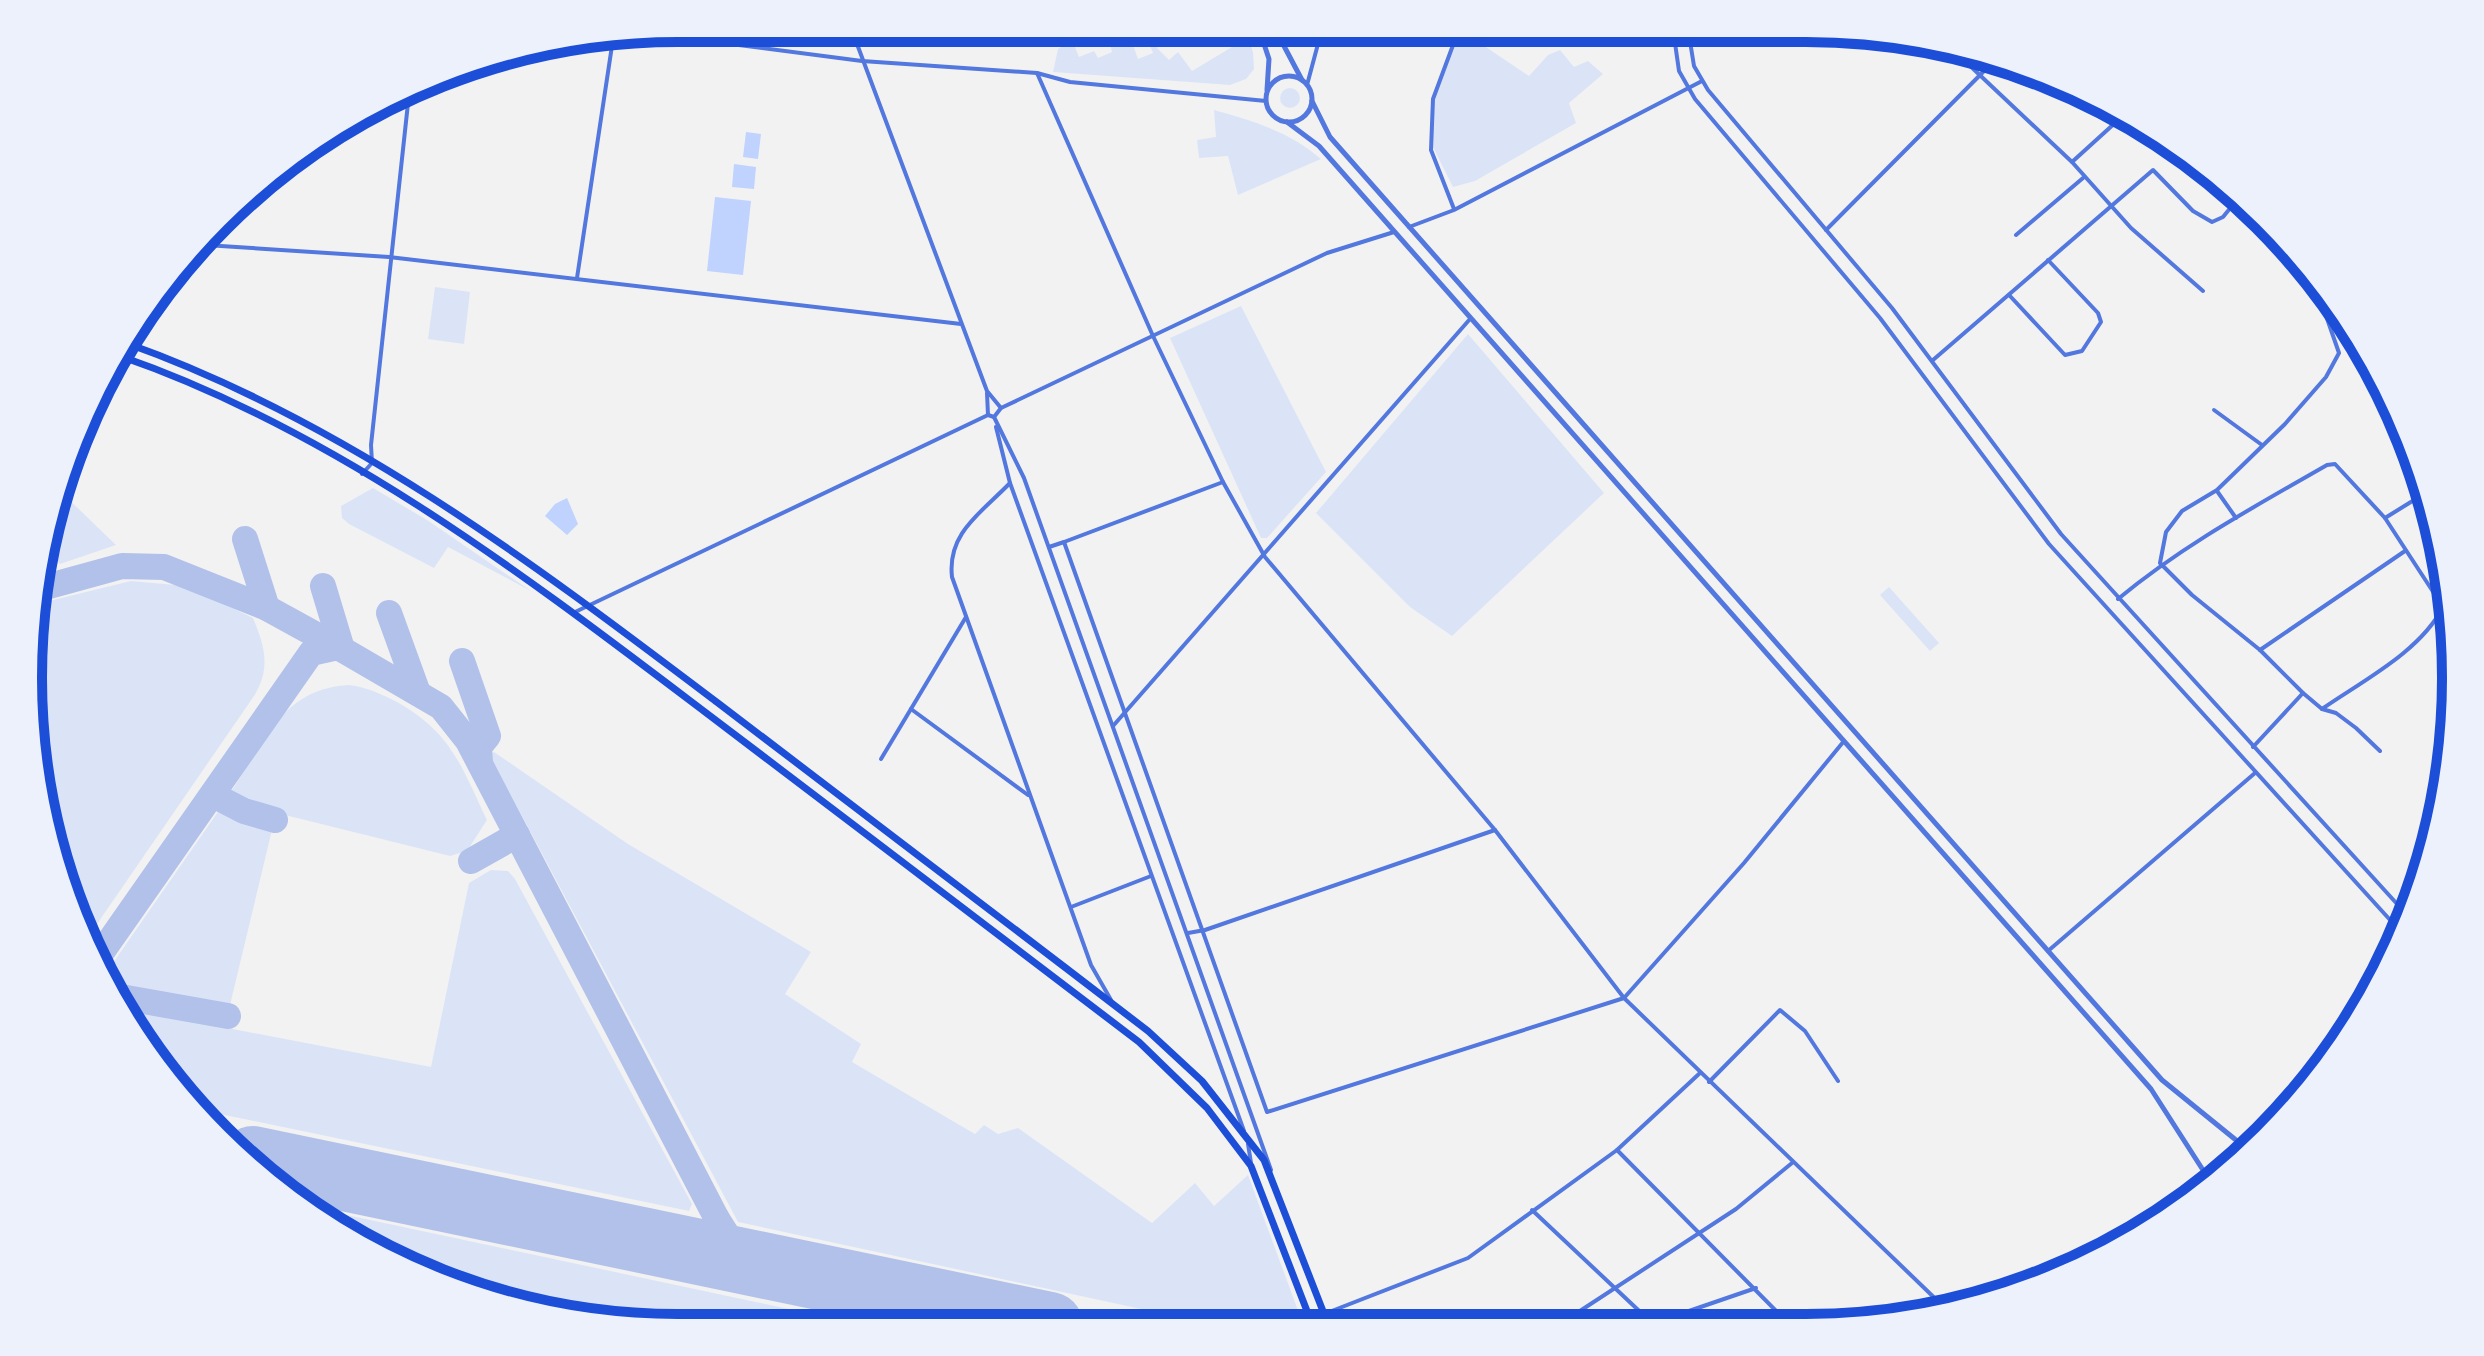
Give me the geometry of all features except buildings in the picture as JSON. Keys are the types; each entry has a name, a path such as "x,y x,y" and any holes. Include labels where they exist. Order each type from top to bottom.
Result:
{"main road":[{"path":"135,347 234,389 372,463 475,524 588,605 1112,1003 1188,1066 1243,1129 1274,1180 1324,1314"},
{"path":"128,359 228,402 362,474 481,545 1139,1042 1199,1099 1251,1166 1308,1314"}],"street":[{"path":"715,42 862,61 1037,73 1070,82 1266,101"},
{"path":"856,42 987,391 1010,483 1243,1129 1251,1166"},
{"path":"1263,42 1269,59 1266,101 1271,114 1312,139 1844,741 2156,1096 2205,1173"},
{"path":"1282,42 1305,83 1324,130 2168,1087 2239,1143"},
{"path":"1305,83 1318,42"},
{"path":"1454,42 1433,99 1431,150 1454,210"},
{"path":"1674,42 1676,61 1688,90 1880,318 2049,544 2393,923"},
{"path":"1689,42 1691,57 1702,81 1932,360 2061,534 2399,906"},
{"path":"577,278 612,45"},
{"path":"1965,63 2072,162 2110,207 2203,291"},
{"path":"1826,230 1988,69"},
{"path":"1037,73 1153,336 1223,482 1265,557 1495,830 1624,998 1937,1300"},
{"path":"1267,91 1274,82 1285,77 1305,83"},
{"path":"1409,227 1454,210 1702,81"},
{"path":"1287,122 1304,117 1312,101"},
{"path":"362,474 372,463 371,445 408,103"},
{"path":"2072,162 2115,123"},
{"path":"1932,360 2153,170 2193,211 2212,222 2223,217 2232,206"},
{"path":"2016,235 2083,178"},
{"path":"573,613 1327,253 1394,232"},
{"path":"212,246 391,258 961,324"},
{"path":"2010,296 2065,355 2082,351 2101,322 2098,313 2048,260"},
{"path":"2160,563 2166,532 2182,511 2217,490 2326,377 2339,353 2324,309"},
{"path":"1113,726 1265,557 1470,319"},
{"path":"987,391 1001,408"},
{"path":"2214,410 2262,445"},
{"path":"991,416 1024,478 1274,1180"},
{"path":"2118,599 2160,563 2327,465 2335,464 2385,518 2437,599"},
{"path":"1049,547 1223,482"},
{"path":"1010,483 954,541 950,557 952,577 1091,965 1112,1003"},
{"path":"2217,490 2236,518"},
{"path":"2385,518 2416,499"},
{"path":"1064,542 1205,930 1267,1112 1624,998 1735,874 1844,741"},
{"path":"2260,650 2405,551"},
{"path":"2160,563 2192,595 2260,650 2303,693 2322,709 2336,713 2380,751"},
{"path":"2322,709 2392,660 2439,614"},
{"path":"881,759 966,617"},
{"path":"2253,748 2303,693"},
{"path":"911,709 1031,797"},
{"path":"2048,951 2255,773"},
{"path":"1188,933 1205,930 1495,830"},
{"path":"1071,907 1152,876"},
{"path":"1709,1082 1780,1010 1789,1014 1814,1041 1838,1081"},
{"path":"1324,1314 1468,1258 1617,1150 1700,1073"},
{"path":"1617,1150 1780,1314"},
{"path":"1576,1314 1701,1233 1792,1163"},
{"path":"1532,1210 1643,1314"},
{"path":"1679,1314 1756,1288"}],"shaded area":[{"path":"1069,42 1073,42 1079,57 1094,51 1098,58 1112,52 1110,44 1116,42 1132,42 1138,59 1153,53 1148,42 1163,42 1157,48 1169,60 1178,52 1192,71 1236,42 1249,42 1254,69 1246,79 1230,85 1053,72 1058,49"},
{"path":"1454,42 1478,42 1529,76 1548,55 1560,50 1574,67 1588,61 1603,74 1569,103 1576,123 1475,181 1453,187 1431,143 1433,99"},
{"path":"1290,88 1297,91 1300,98 1297,105 1290,108 1283,105 1280,98 1283,91"},
{"path":"1214,110 1284,135 1321,159 1238,195 1228,156 1199,158 1197,140 1216,137"},
{"path":"435,287 470,292 464,344 428,339"},
{"path":"1241,306 1326,472 1267,538 1261,538 1170,338"},
{"path":"1468,334 1604,493 1452,636 1410,607 1316,513"},
{"path":"373,488 427,520 531,591 448,547 434,568 349,524 342,518 341,506"},
{"path":"68,499 116,545 60,564 53,557"},
{"path":"131,581 187,586 253,618 263,648 263,676 254,696 94,929 64,843 47,761 42,678 46,602"},
{"path":"1889,587 1939,643 1930,651 1880,595"},
{"path":"349,685 380,694 416,714 453,752 487,820 467,851 450,856 277,813 230,793 277,721 291,707 326,688"},
{"path":"494,752 628,844 811,952 785,994 861,1044 852,1062 975,1134 984,1125 998,1134 1018,1128 1152,1223 1195,1183 1214,1206 1248,1175 1299,1314 1164,1314 738,1222 489,754"},
{"path":"222,806 272,830 230,1005 123,989 111,965"},
{"path":"491,870 508,871 515,879 692,1204 689,1211 214,1113 173,1065 136,1010 431,1067 469,883"},
{"path":"333,1212 813,1314 636,1313 554,1302 435,1266"}],"water":[{"path":"746,132 761,134 758,159 743,157"},
{"path":"734,164 756,167 754,189 732,187"},
{"path":"715,197 751,201 743,275 707,271"},
{"path":"567,498 578,524 567,535 545,516 555,504"}],"taxiway":[{"path":"245,539 267,608"},
{"path":"49,586 122,566 164,567 267,608 441,707 468,741 717,1219 742,1258 766,1266"},
{"path":"323,586 342,649"},
{"path":"389,613 418,693"},
{"path":"104,950 311,653 338,647"},
{"path":"462,661 488,736 479,747 480,763"},
{"path":"213,795 244,811 275,820"},
{"path":"471,861 517,835"},
{"path":"128,998 228,1016"},
{"path":"679,1250 707,1243 715,1234 717,1219"}],"runway":[{"path":"266,1162 997,1314"}]}
